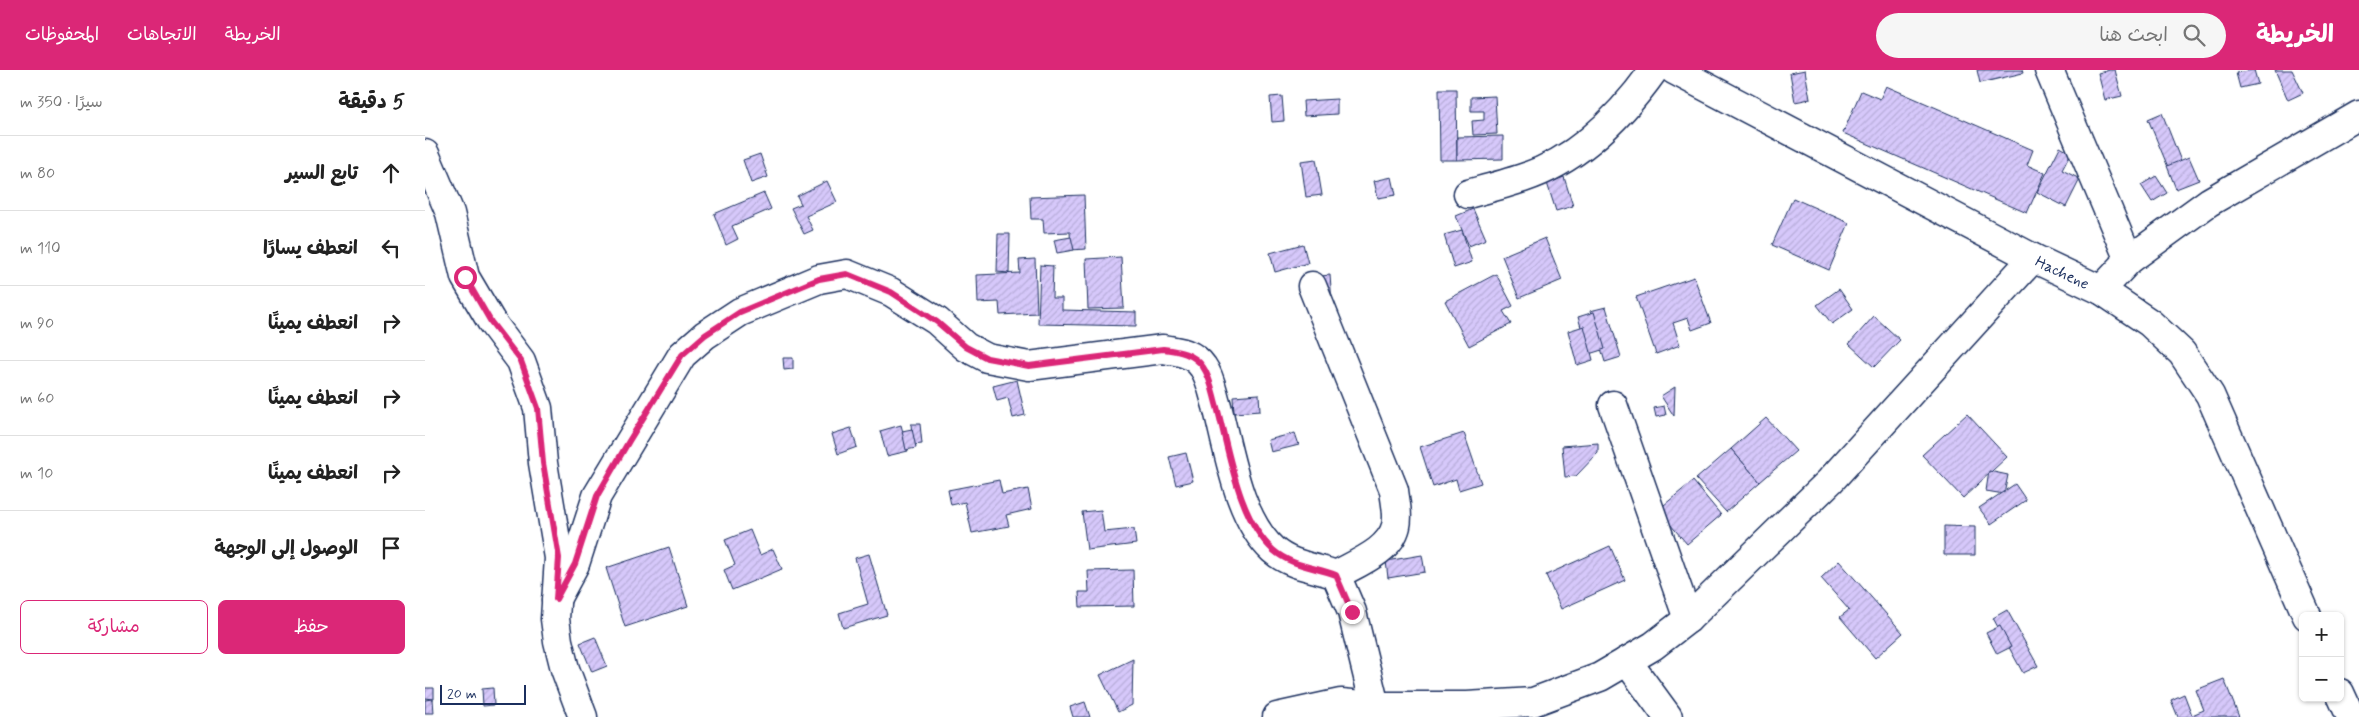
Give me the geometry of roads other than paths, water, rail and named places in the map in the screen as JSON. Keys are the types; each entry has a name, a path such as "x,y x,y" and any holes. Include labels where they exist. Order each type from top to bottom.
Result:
{"street":[{"path":"1468,194 1525,178 1568,157 1631,103 1654,70"},
{"name":"Hachene","path":"1674,70 2033,258 2101,290 2150,323 2182,353 2210,395 2305,612"},
{"path":"2049,70 2129,260"},
{"path":"2101,290 2129,260 2209,202 2359,116"},
{"path":"425,154 450,213 465,277 491,322 521,361 538,408 543,463 559,558 555,619 558,641 565,669 583,717"},
{"path":"1277,717 1341,702 1375,706 1467,706 1533,702 1600,677 1653,646 1688,619 1830,481 2033,258"},
{"path":"556,599 575,564 597,496 682,355 705,335 740,312 819,279 847,274 891,292 937,322 966,347 987,358 1029,366 1163,349 1182,352 1195,359 1208,375 1240,491 1254,528 1274,550 1294,564 1313,566 1336,575 1352,612 1375,706"},
{"path":"1312,286 1393,490 1397,510 1396,525 1384,546 1336,575"},
{"path":"1613,405 1688,619"},
{"path":"1627,661 1668,717"},
{"path":"2344,701 2351,717"}]}
